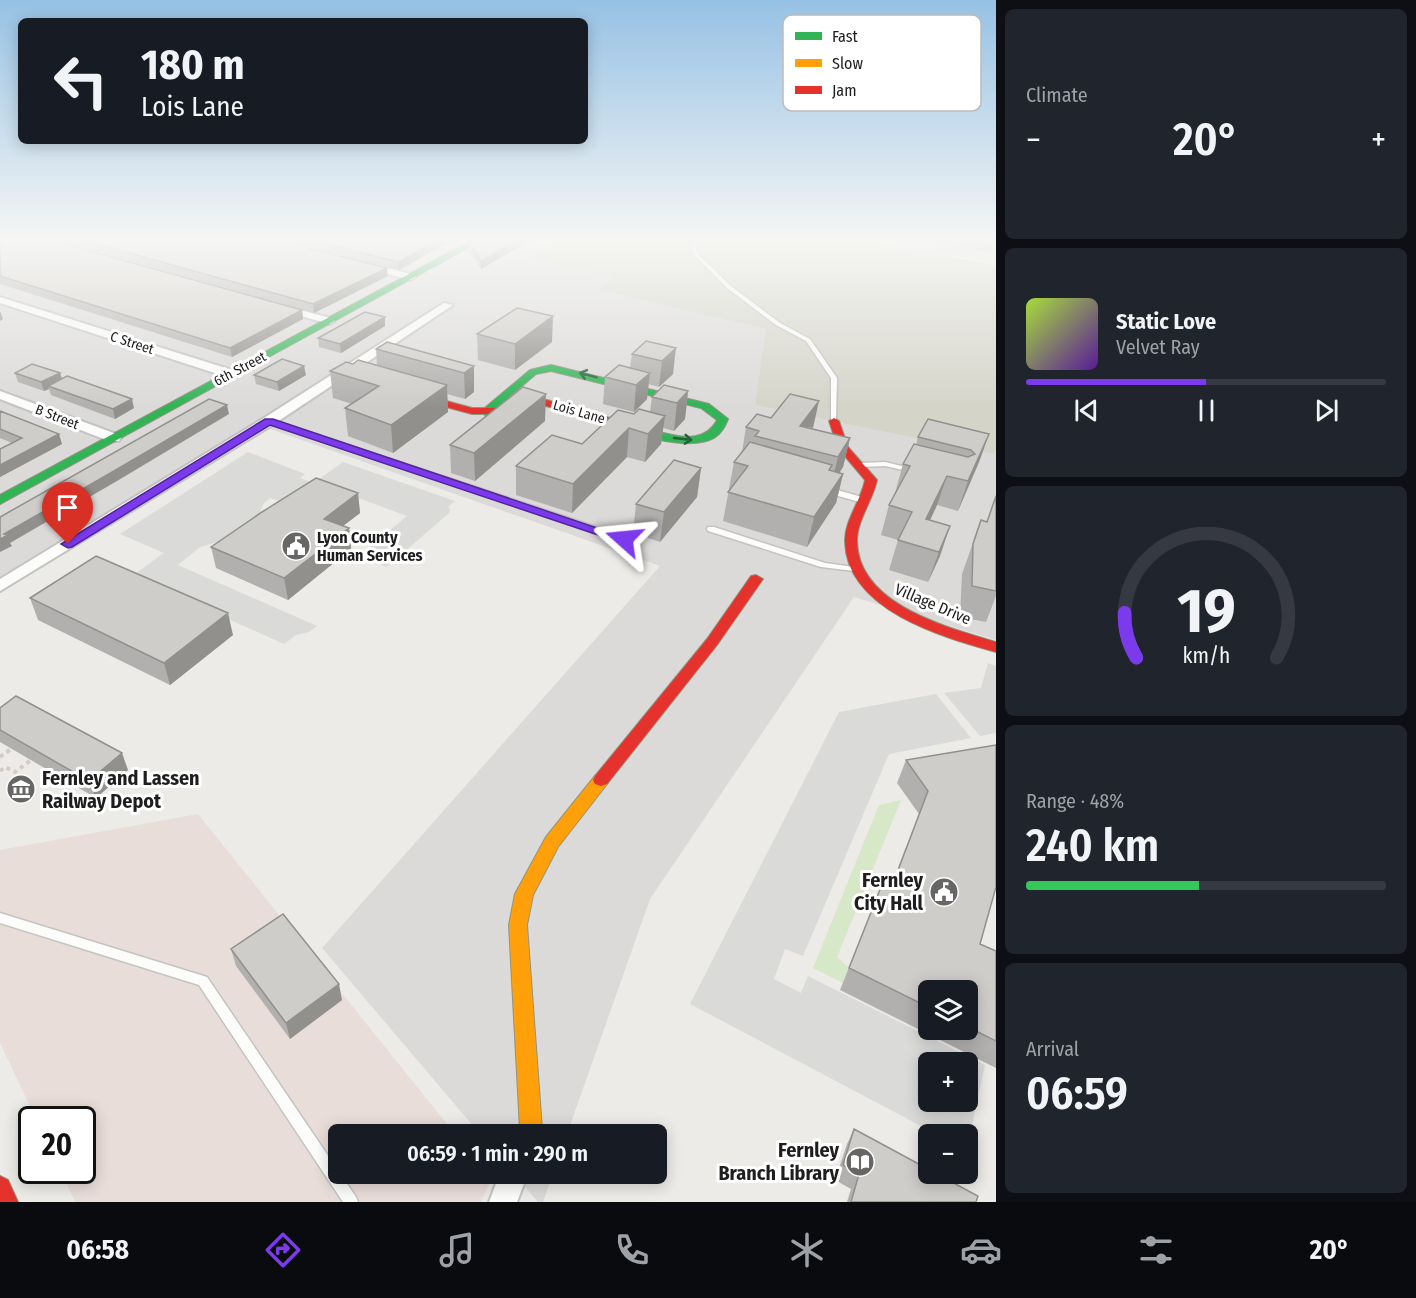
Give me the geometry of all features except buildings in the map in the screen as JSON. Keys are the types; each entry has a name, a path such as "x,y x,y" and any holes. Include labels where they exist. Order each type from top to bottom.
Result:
{"street":[{"name":"6th Street","path":"0,500 378,295"},
{"name":"C Street","path":"0,300 231,374"},
{"path":"267,304 330,321"},
{"path":"0,586 269,421 448,305"},
{"name":"Lois Lane","path":"405,392 472,411 485,412 505,411 516,404 535,401 684,440 699,440 714,435 720,429 723,418 705,405 551,368 533,372 485,412"},
{"path":"343,373 364,379"},
{"name":"B Street","path":"0,395 114,438"},
{"name":"Village Drive","path":"834,421 843,448 871,480 866,501 851,539 851,554 856,569 878,598 903,613 996,647"},
{"path":"531,1124 518,925 524,894 552,842 712,642 756,579"},
{"path":"502,1202 509,1184"},
{"path":"0,1188 6,1202"}],"lane":[{"path":"740,295 778,324 808,340 834,378 834,421"},
{"path":"269,421 624,539"},
{"path":"860,465 885,464 917,471"},
{"path":"822,488 866,501"},
{"path":"711,529 824,564 856,569"},
{"path":"0,918 203,981 351,1202"}],"path":[{"path":"0,757 11,749"},
{"path":"0,764 15,772 31,760"},
{"path":"0,771 5,767"}],"shaded area":[{"path":"0,295 622,295 767,329 755,405 994,453 996,449 996,640 854,597 650,899 571,1124 472,1124 322,948 660,566 256,424 0,579"},
{"path":"621,295 996,295 996,449 994,454 755,405 766,329"},
{"path":"468,328 520,342 486,344 468,356 459,353 451,359 485,369 465,384 421,360"},
{"path":"248,452 305,474 300,478 310,482 281,502 270,498 263,504 258,519 232,538 200,547 178,565 317,626 309,632 296,635 284,644 132,576 164,553 120,534"},
{"path":"343,462 455,501 448,507 449,513 387,567 359,556 407,516 315,482"},
{"path":"988,663 996,666 996,733 980,736 944,693 981,688"},
{"path":"936,694 971,738 889,754 803,956 785,949 774,979 801,993 808,976 918,1031 918,1040 935,1040 959,1052 918,1052 918,1112 975,1112 972,1124 918,1124 690,1004 839,712"},
{"path":"198,814 447,1124 328,1124 328,1184 489,1184 481,1202 75,1202 67,1184 96,1184 96,1106 30,1106 0,1043 0,850"},
{"path":"978,1061 985,1065 978,1097"},
{"path":"522,1184 549,1184 543,1202 538,1202"}],"green space":[{"path":"901,800 837,957 849,968 843,983 813,968 879,805"}],"traffic: fast":[{"path":"0,500 377,295"},
{"path":"485,412 533,372 551,368 705,406 723,419 718,430 699,439 675,439 641,430"}],"traffic: slow":[{"path":"531,1124 518,925 524,894 552,842 601,780"}],"traffic: jam":[{"path":"417,396 472,411 505,411 524,402 547,403 641,430"},
{"path":"834,421 843,448 871,480 854,526 851,541 854,564 866,583 883,599 904,613 952,633 996,647"},
{"path":"601,780 712,642 756,579"},
{"path":"0,1188 6,1202"}],"place":[{"name":"Lyon County Human Services","path":"296,546"},
{"name":"Fernley and Lassen Railway Depot","path":"21,789"},
{"name":"Fernley City Hall","path":"944,892"},
{"name":"Fernley Branch Library","path":"860,1162"}],"route":[{"path":"68,544 269,421 624,539"}]}
